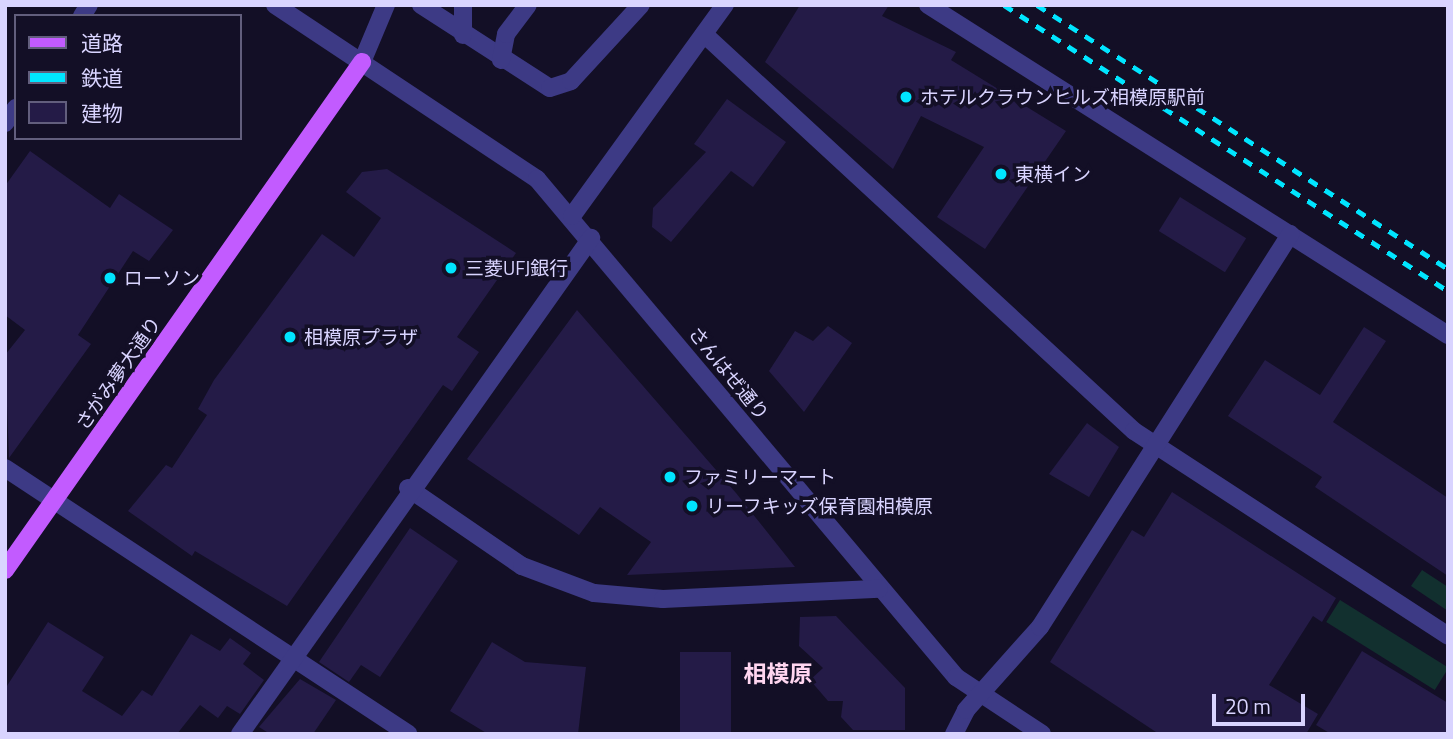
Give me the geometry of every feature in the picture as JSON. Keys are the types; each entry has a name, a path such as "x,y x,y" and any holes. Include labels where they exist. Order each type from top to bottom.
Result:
{"main road":[{"name":"さがみ夢大通り","path":"5,570 362,62"}],"street":[{"name":"さんはぜ通り","path":"275,5 505,155 572,216 878,589 956,677 1042,734"},
{"path":"362,62 386,5"},
{"path":"421,5 463,36 538,84 564,86 641,5"},
{"path":"463,5 463,36"},
{"path":"501,60 506,34 528,5"},
{"path":"572,216 725,5"},
{"path":"928,5 1448,335"},
{"path":"704,34 1152,444 1448,636"},
{"path":"954,734 980,694 1040,627 1152,444 1290,234"},
{"path":"240,734 408,488 591,238"},
{"path":"5,468 408,734"},
{"path":"408,488 522,566 594,593 663,599 878,589"}],"green space":[{"path":"1422,570 1448,587 1448,611 1411,586"},
{"path":"1340,600 1448,667 1435,690 1326,622"}],"building":[{"path":"800,5 889,5 882,16 956,52 951,60 1066,131 985,249 937,217 984,147 921,116 893,169 765,62"},
{"path":"727,99 786,142 753,187 731,171 671,242 652,227 653,208 706,152 694,144"},
{"path":"30,151 110,208 119,194 173,230 149,261 133,251 78,335 91,344 9,458 5,355 25,330 5,315 5,186"},
{"path":"387,169 516,253 457,337 479,352 452,391 443,385 287,606 195,551 192,556 128,511 166,465 172,468 207,415 198,409 214,380 322,234 354,257 381,218 346,192 362,172"},
{"path":"1180,197 1246,238 1225,272 1159,231"},
{"path":"577,310 736,493 795,567 627,575 651,542 600,507 579,535 467,459"},
{"path":"828,326 852,343 804,412 769,371 795,331 813,341"},
{"path":"1364,327 1386,341 1333,422 1448,498 1448,576 1315,487 1322,477 1228,416 1265,360 1320,395"},
{"path":"1087,423 1119,447 1089,497 1049,474"},
{"path":"1172,492 1336,598 1322,622 1313,616 1269,685 1318,714 1306,734 1159,734 1050,662 1132,530 1144,537"},
{"path":"410,528 458,561 380,677 361,665 349,682 319,662"},
{"path":"836,616 905,688 905,730 853,730 841,717 843,701 828,701 810,680 823,668 799,646 800,617"},
{"path":"48,622 104,657 82,691 122,716 142,690 152,696 191,634 220,651 230,638 251,653 243,664 264,680 240,714 227,706 218,718 200,705 177,734 5,734 5,689"},
{"path":"492,642 525,662 586,667 578,734 488,734 450,711"},
{"path":"1362,651 1448,703 1448,734 1331,734 1316,725"},
{"path":"680,652 731,652 731,734 680,734"},
{"path":"300,679 336,700 313,734 270,734 259,727"}],"railway":[{"path":"1004,5 1448,291"},
{"path":"1037,5 1448,269"}],"place":[{"name":"ホテルクラウンヒルズ相模原駅前","path":"906,97"},
{"name":"東横イン","path":"1001,174"},
{"name":"三菱UFJ銀行","path":"451,268"},
{"name":"ローソン","path":"110,278"},
{"name":"相模原プラザ","path":"290,337"},
{"name":"ファミリーマート","path":"670,477"},
{"name":"リーフキッズ保育園相模原","path":"692,506"}],"district":[{"name":"相模原","path":"778,674"}]}
